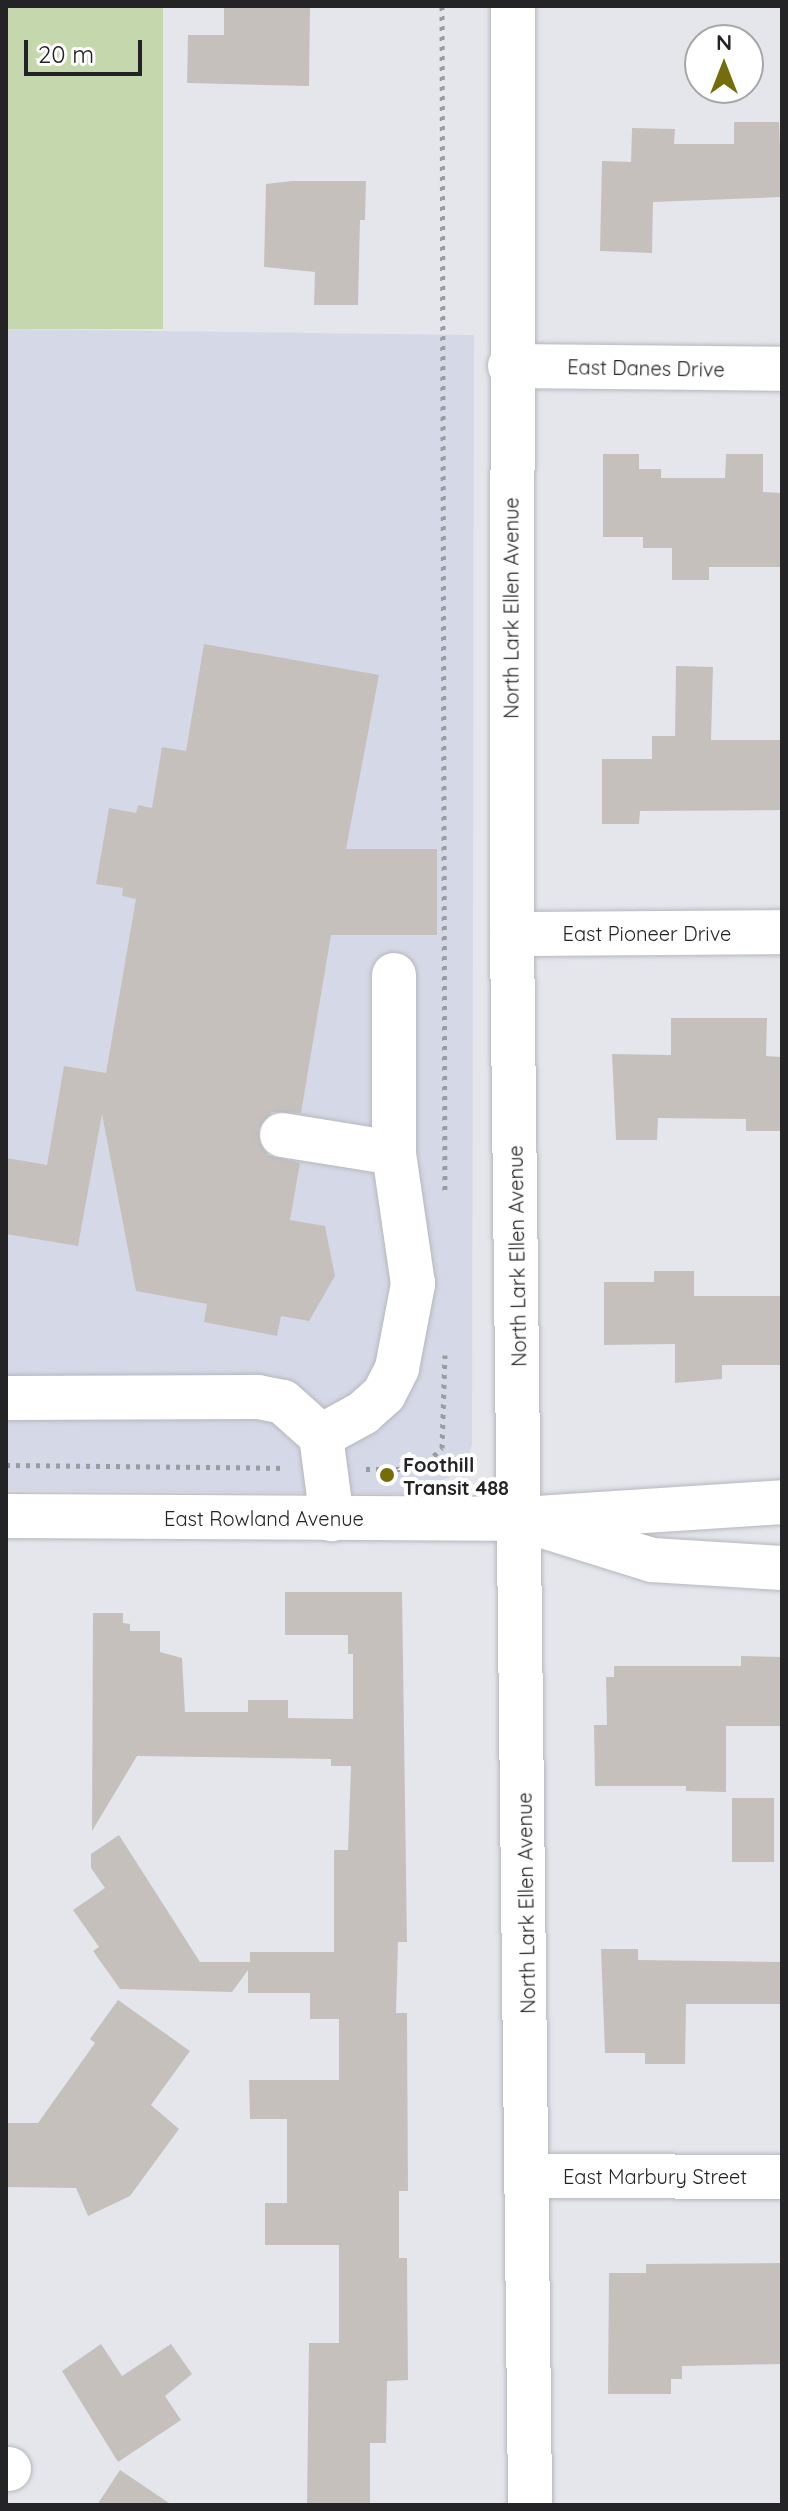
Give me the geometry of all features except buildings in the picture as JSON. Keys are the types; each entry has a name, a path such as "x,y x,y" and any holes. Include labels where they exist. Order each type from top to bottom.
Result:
{"street":[{"name":"North Lark Ellen Avenue","path":"513,6 510,366 512,934 522,1519 530,2505"},
{"name":"East Danes Drive","path":"510,366 782,369"},
{"name":"East Pioneer Drive","path":"512,934 782,932"},
{"path":"324,1452 374,1404 397,1368 413,1284 394,1153 394,975"},
{"path":"282,1135 394,1153"},
{"path":"6,1398 258,1397 283,1402 324,1452 332,1519"},
{"name":"East Rowland Avenue","path":"6,1516 522,1519 782,1502"},
{"name":"East Rowland Avenue","path":"522,1519 652,1560 782,1568"},
{"name":"East Marbury Street","path":"529,2176 782,2177"}],"path":[{"path":"442,6 445,1209"},
{"path":"6,1465 324,1452 419,1469 431,1463 445,1432 445,1353"}],"shaded area":[{"path":"6,329 474,335 472,1444 464,1470 415,1494 6,1490"}],"green space":[{"path":"6,6 163,6 163,329 6,329"}],"place":[{"name":"Foothill Transit 488","path":"387,1475"}]}
